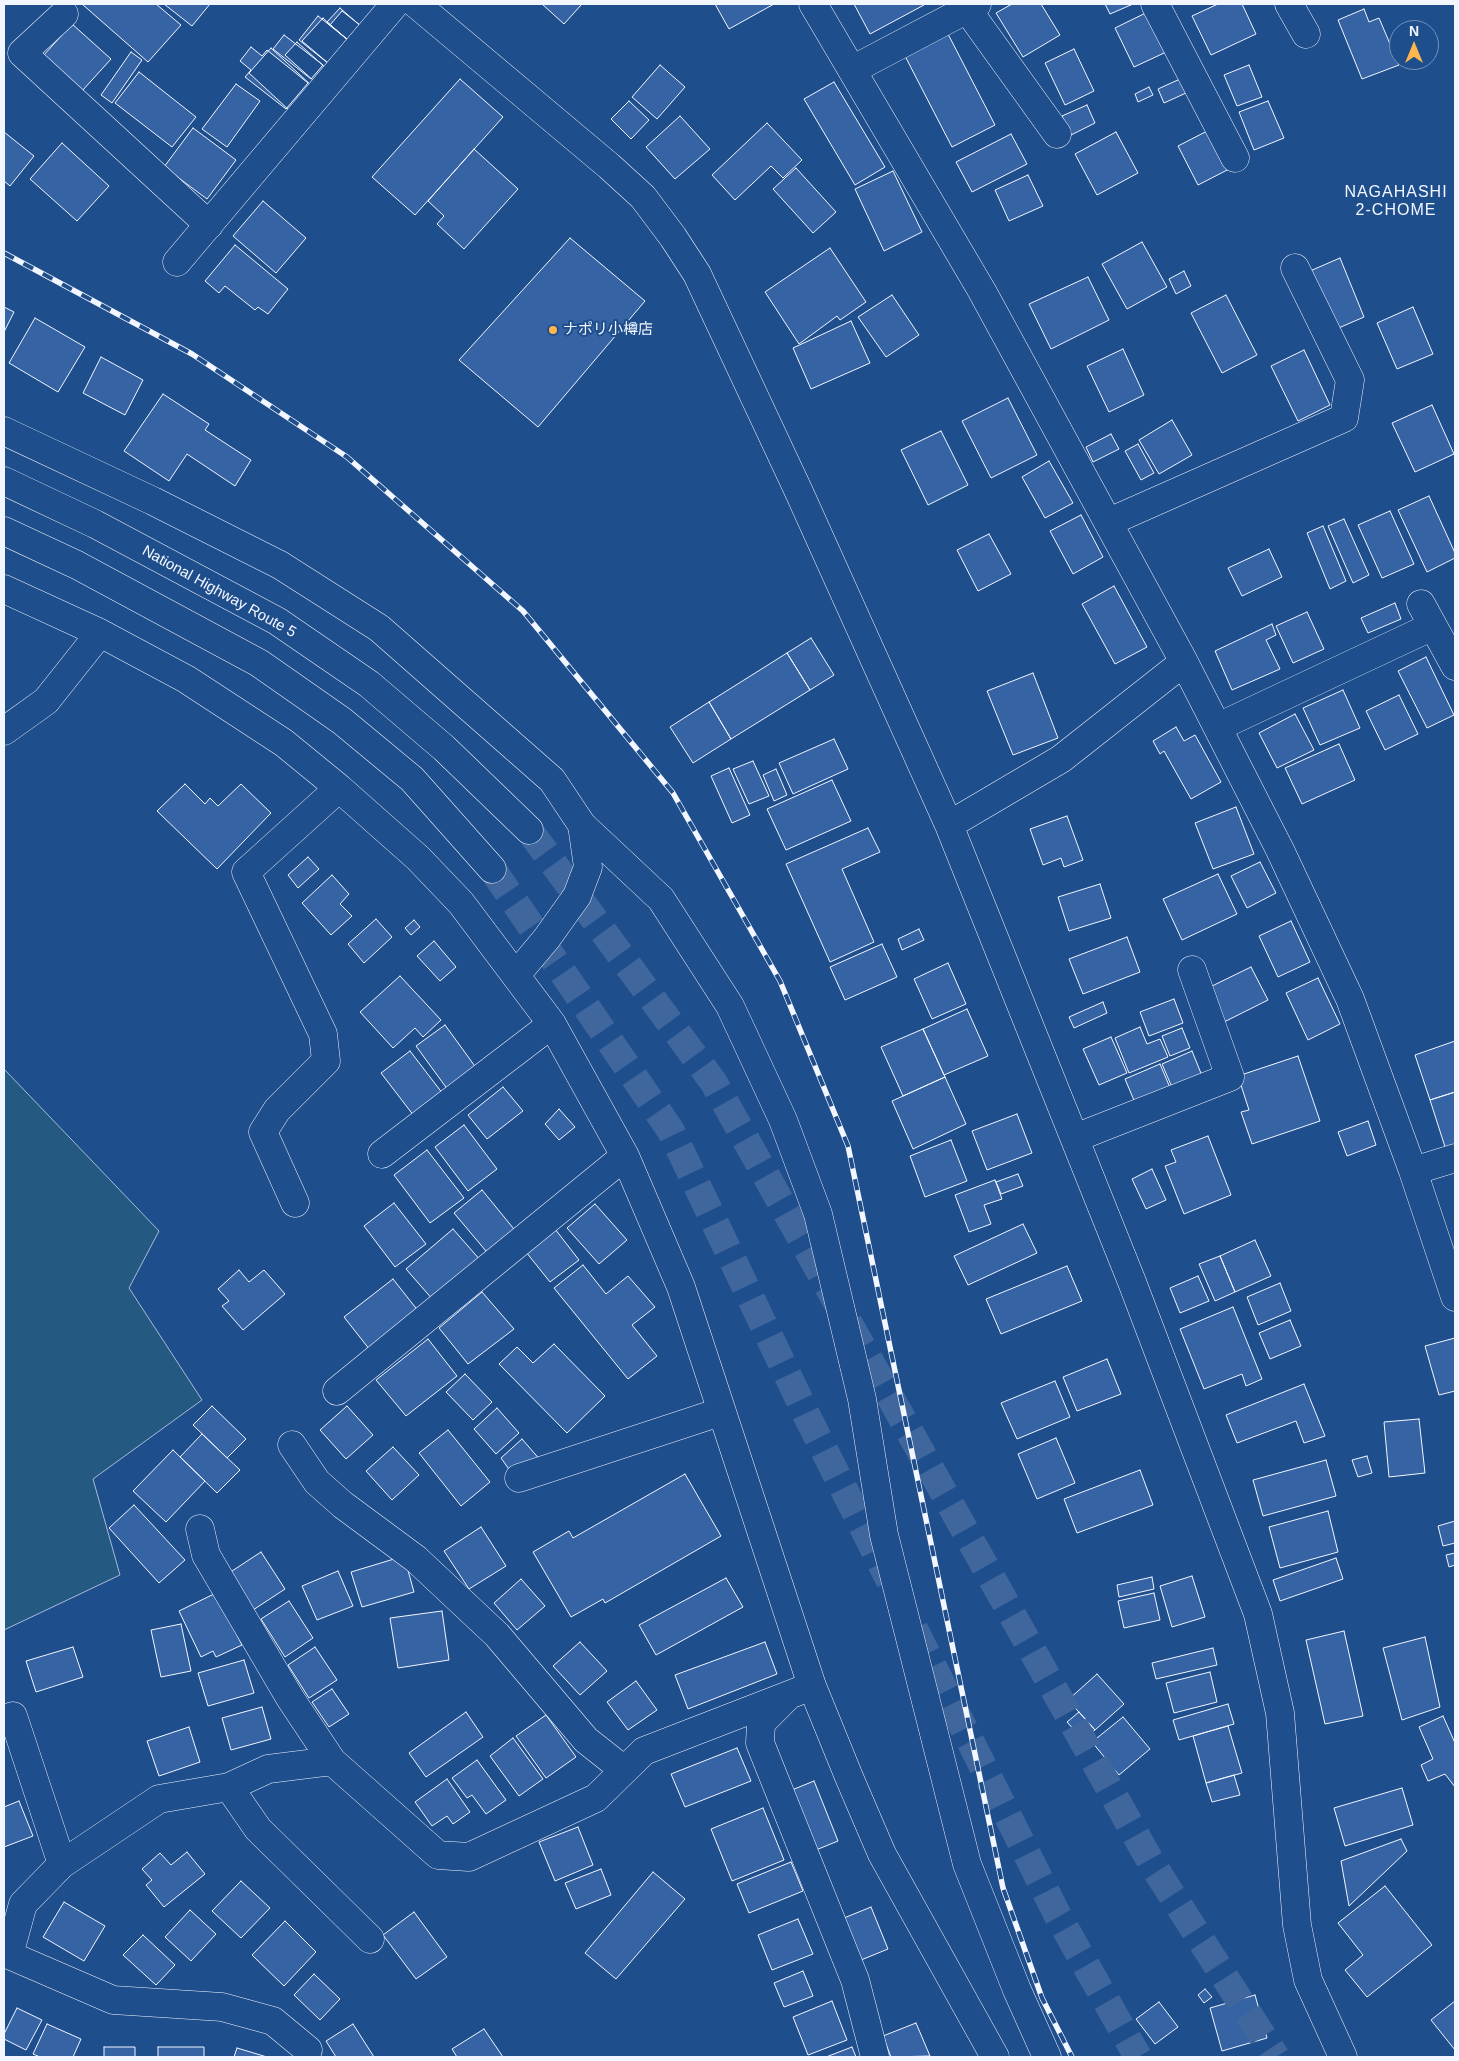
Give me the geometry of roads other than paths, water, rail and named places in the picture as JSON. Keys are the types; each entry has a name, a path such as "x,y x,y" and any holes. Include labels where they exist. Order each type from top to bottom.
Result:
{"main road":[{"path":"177,262 396,4"},
{"path":"416,4 609,166 643,197 673,237 696,274 799,492 949,825 1074,1138 1258,1614 1280,1713 1297,1925 1308,1980 1343,2057"},
{"path":"813,4 982,291 1184,662 1280,850 1350,999 1413,1172 1455,1297"},
{"path":"1155,4 1235,158"},
{"path":"1290,4 1306,34"},
{"path":"852,70 972,7 1057,134"},
{"path":"64,14 22,53 209,225"},
{"path":"1108,522 1344,418 1350,380 1295,268"},
{"path":"4,431 153,501 280,564 379,628 552,780 582,825 660,899 730,1006 783,1120 818,1214 862,1399 884,1535 967,1864 1017,1990 1047,2057"},
{"name":"National Highway Route 5","path":"4,481 95,524 277,621 369,684 444,748 529,830"},
{"path":"4,531 77,564 259,663 342,721 412,779 492,869"},
{"path":"4,589 100,633 186,679 284,743 339,788 418,858 461,903 552,1024 625,1156 681,1287 802,1689 882,1854 995,2057"},
{"path":"1218,727 1427,615 1455,666"},
{"path":"4,731 46,700 100,633"},
{"path":"949,825 1061,759 1184,662"},
{"path":"295,1203 263,1132 277,1110 326,1061 323,1034 246,872 339,788"},
{"path":"516,975 547,938 577,896 588,867 582,825"},
{"path":"1074,1138 1230,1077 1192,970"},
{"path":"382,1154 552,1024"},
{"path":"337,1391 625,1156"},
{"path":"1413,1172 1455,1158"},
{"path":"519,1478 720,1412"},
{"path":"292,1445 317,1482 343,1505 416,1559 497,1635 586,1740 624,1770"},
{"path":"200,1529 206,1555 290,1698 332,1761 438,1855 469,1857 596,1798 644,1750 802,1689"},
{"path":"802,1689 761,1723 760,1743 855,1980 875,2057"},
{"path":"4,1719 13,1716 62,1864"},
{"path":"308,2050 273,2022 222,2007 114,2000 6,1965 23,1904 62,1864 159,1799 229,1787 268,1769 332,1761"},
{"path":"229,1787 258,1829 370,1939"}],"tunnel":[{"path":"529,830 714,1083 1152,1864 1276,2057"},
{"path":"492,869 671,1131 809,1420 890,1581"},
{"path":"914,1629 1058,1916 1138,2057"}],"railway":[{"path":"4,253 192,354 347,457 523,611 673,793 780,981 848,1146 1003,1888 1042,1998 1072,2057"}],"place":[{"name":"ナポリ小樽店","path":"553,330"}],"district":[{"name":"NAGAHASHI 2-CHOME","path":"1396,202"}]}
